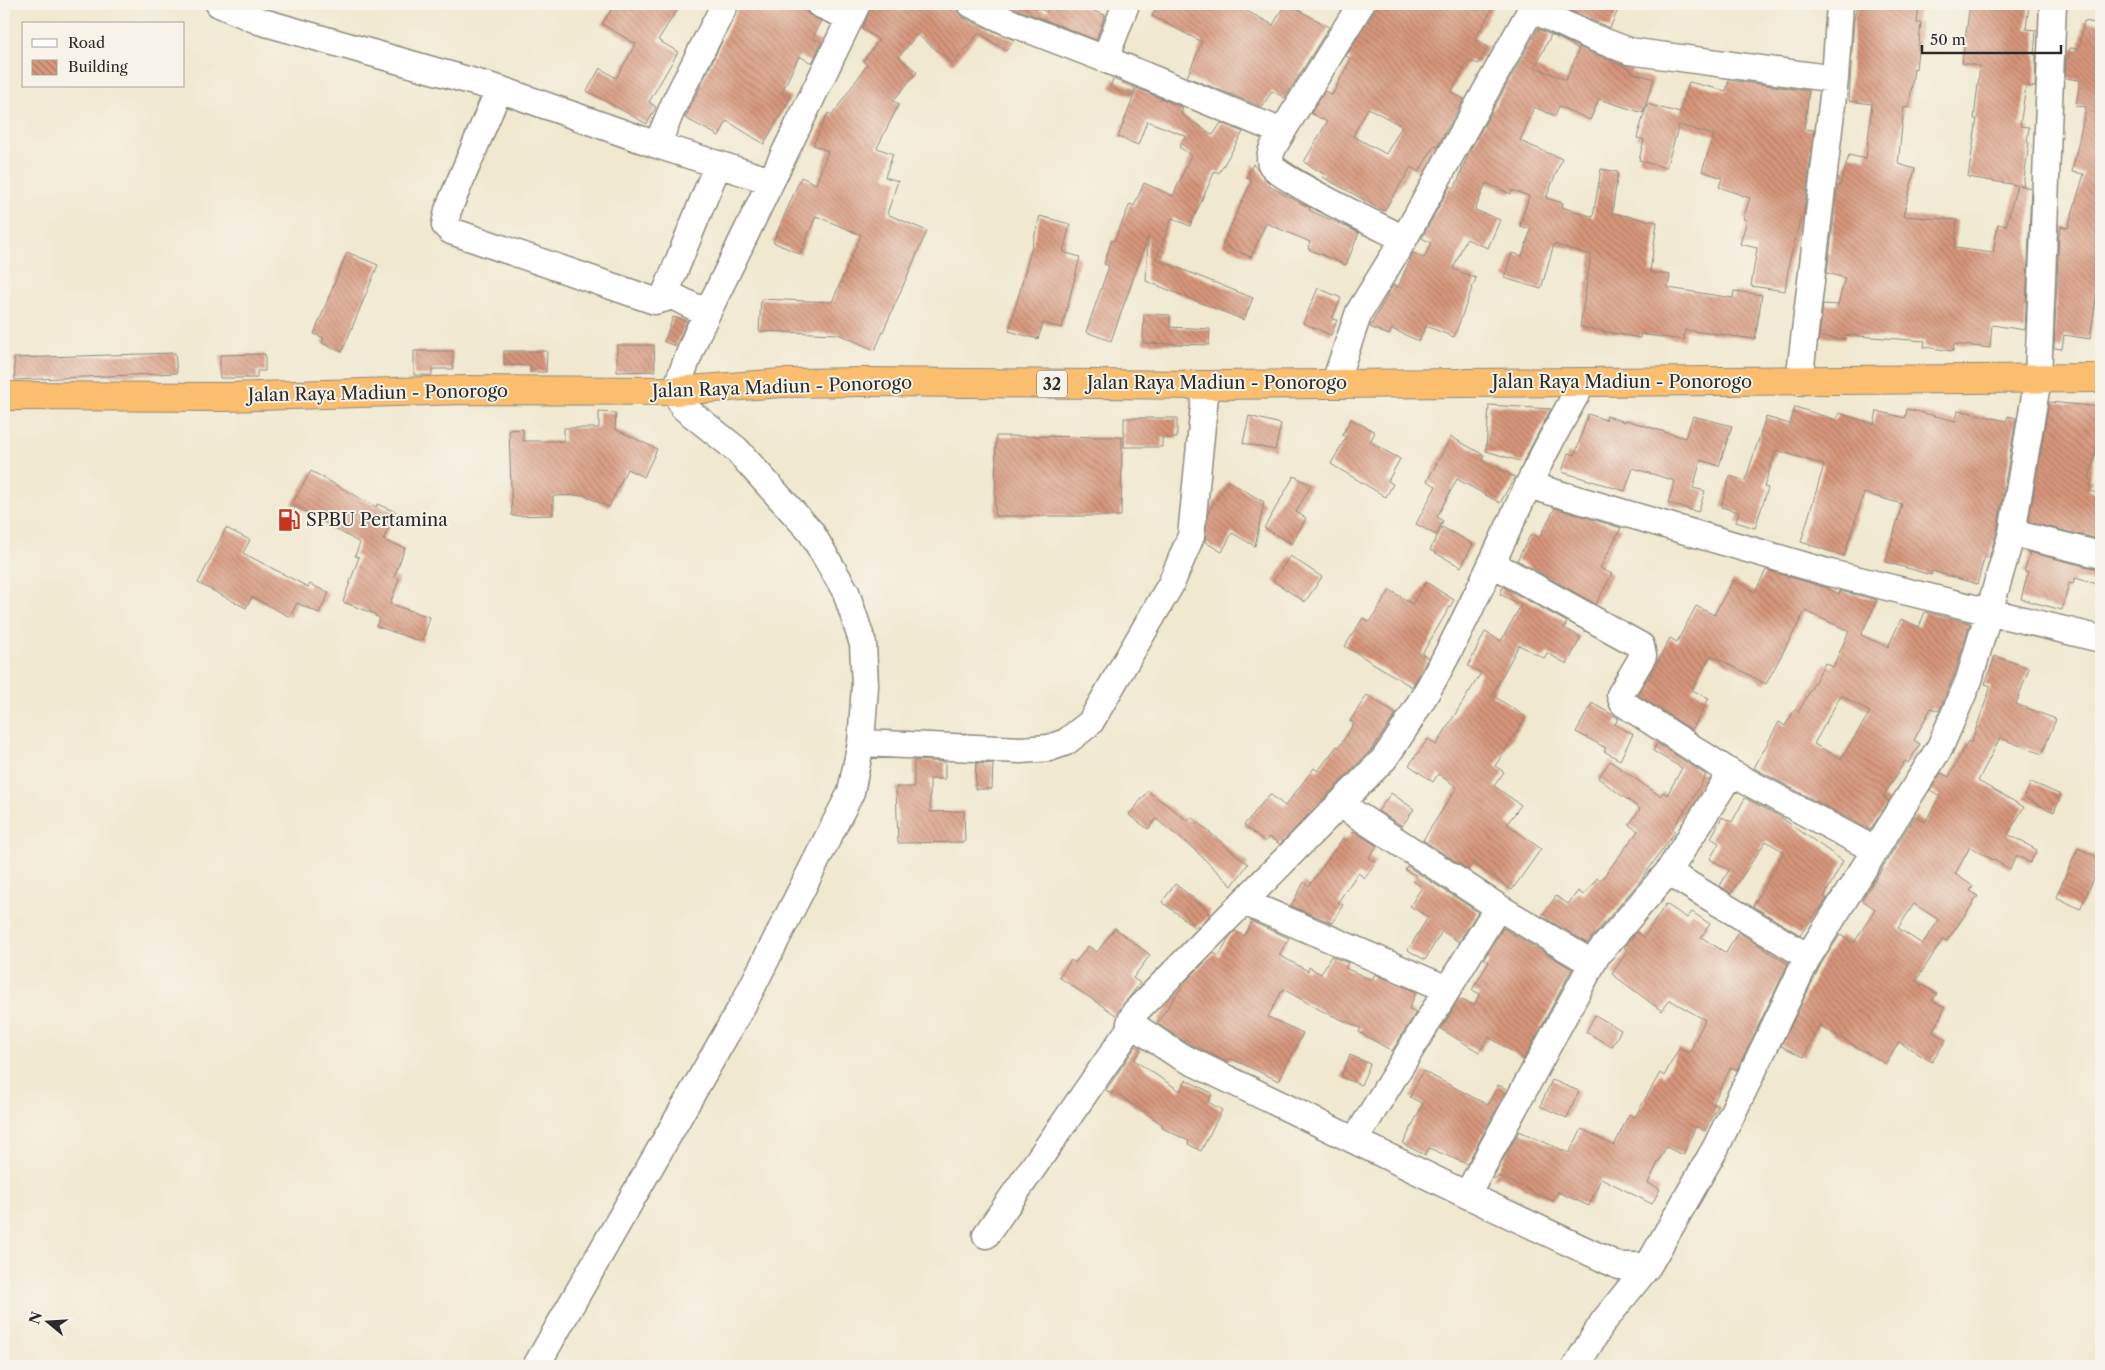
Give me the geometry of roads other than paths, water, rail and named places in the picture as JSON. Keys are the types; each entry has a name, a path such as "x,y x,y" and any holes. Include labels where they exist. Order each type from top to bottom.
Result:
{"highway":[{"name":"Jalan Raya Madiun - Ponorogo","path":"4,396 226,397 465,390 675,391 782,383 868,382 1206,384 1335,382 1799,382 2101,378"}],"street":[{"path":"219,4 259,21 499,89 657,145 771,181"},
{"path":"657,145 675,102 725,4"},
{"path":"536,1366 745,1001 851,792 861,743 865,686 863,644 846,592 810,532 736,449 682,408 675,391 707,313 853,11 819,4"},
{"path":"971,4 1004,20 1105,59 1282,132"},
{"path":"1105,59 1126,4"},
{"path":"1361,4 1282,132 1270,157 1274,168 1344,208 1404,239"},
{"path":"1799,382 1835,79 1840,4"},
{"path":"1576,1366 1603,1322 1648,1266 1716,1146 1808,957 1940,747 1970,680 2012,533 2038,378 2053,4"},
{"path":"1335,382 1359,312 1404,239 1533,6 1592,37 1629,50 1835,79"},
{"path":"499,89 448,210 445,225 451,231 643,298 655,301 663,299 718,164"},
{"path":"666,293 707,313"},
{"path":"986,1235 1131,1027 1130,1018 1384,759 1404,731 1493,564 1528,485 1583,382"},
{"path":"861,743 1021,750 1049,748 1066,742 1090,723 1171,584 1191,536 1206,384"},
{"path":"1528,485 1830,572 2101,639"},
{"path":"2012,533 2101,555"},
{"path":"1493,564 1641,646 1643,656 1620,695 1623,703 1731,773 1875,850"},
{"path":"1340,804 1498,907 1583,959 1591,960 1668,872 1731,773"},
{"path":"1668,872 1808,957"},
{"path":"1244,902 1447,989"},
{"path":"1355,1140 1498,907"},
{"path":"1467,1195 1597,955"},
{"path":"1131,1027 1178,1055 1618,1266 1648,1266"}],"place":[{"name":"SPBU Pertamina","path":"289,520"}]}
